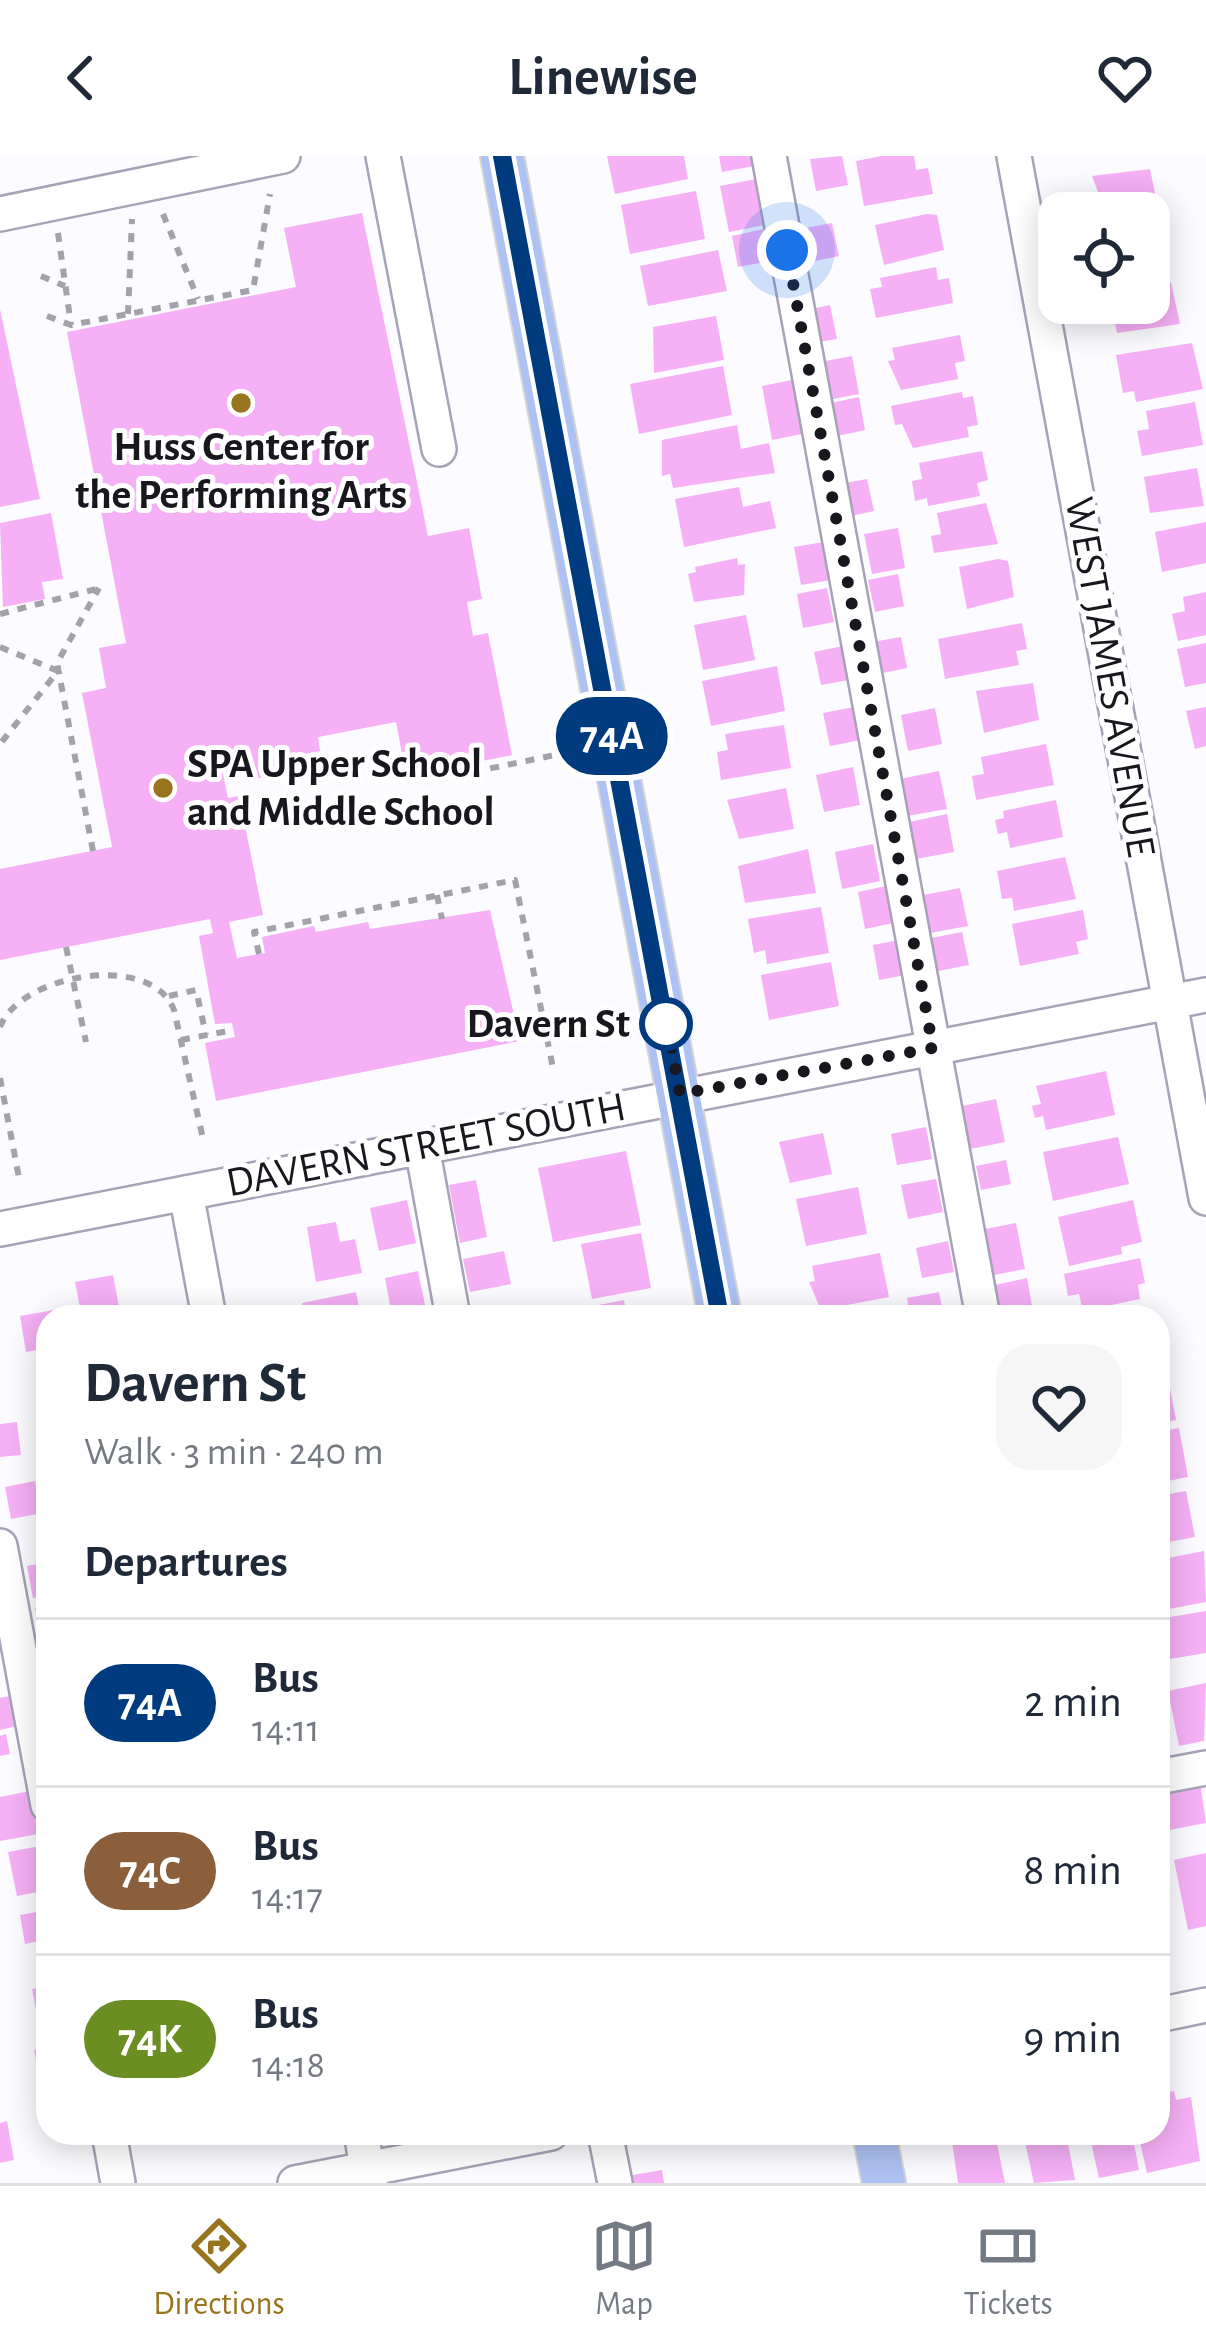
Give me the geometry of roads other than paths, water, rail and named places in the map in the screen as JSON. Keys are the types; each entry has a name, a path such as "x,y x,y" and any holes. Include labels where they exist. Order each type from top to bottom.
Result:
{"main road":[{"path":"502,156 718,1305"},
{"path":"876,2145 884,2183"}],"street":[{"path":"0,214 284,156"},
{"path":"383,156 439,449"},
{"path":"769,156 980,1305"},
{"name":"WEST JAMES AVENUE","path":"1014,156 1206,1198"},
{"name":"DAVERN STREET SOUTH","path":"0,1229 1206,995"},
{"path":"422,1147 451,1305"},
{"path":"186,1193 207,1305"},
{"path":"0,1546 36,1740"},
{"path":"1170,1775 1206,1768"},
{"path":"1170,2012 1206,2005"},
{"path":"111,2145 118,2183"},
{"path":"363,2145 369,2176"},
{"path":"295,2183 369,2176 500,2145"},
{"path":"607,2145 615,2183"}],"place":[{"name":"Huss Center for the Performing Arts","path":"241,403"},
{"name":"SPA Upper School and Middle School","path":"163,788"},
{"name":"Davern St","path":"666,1024"}]}
